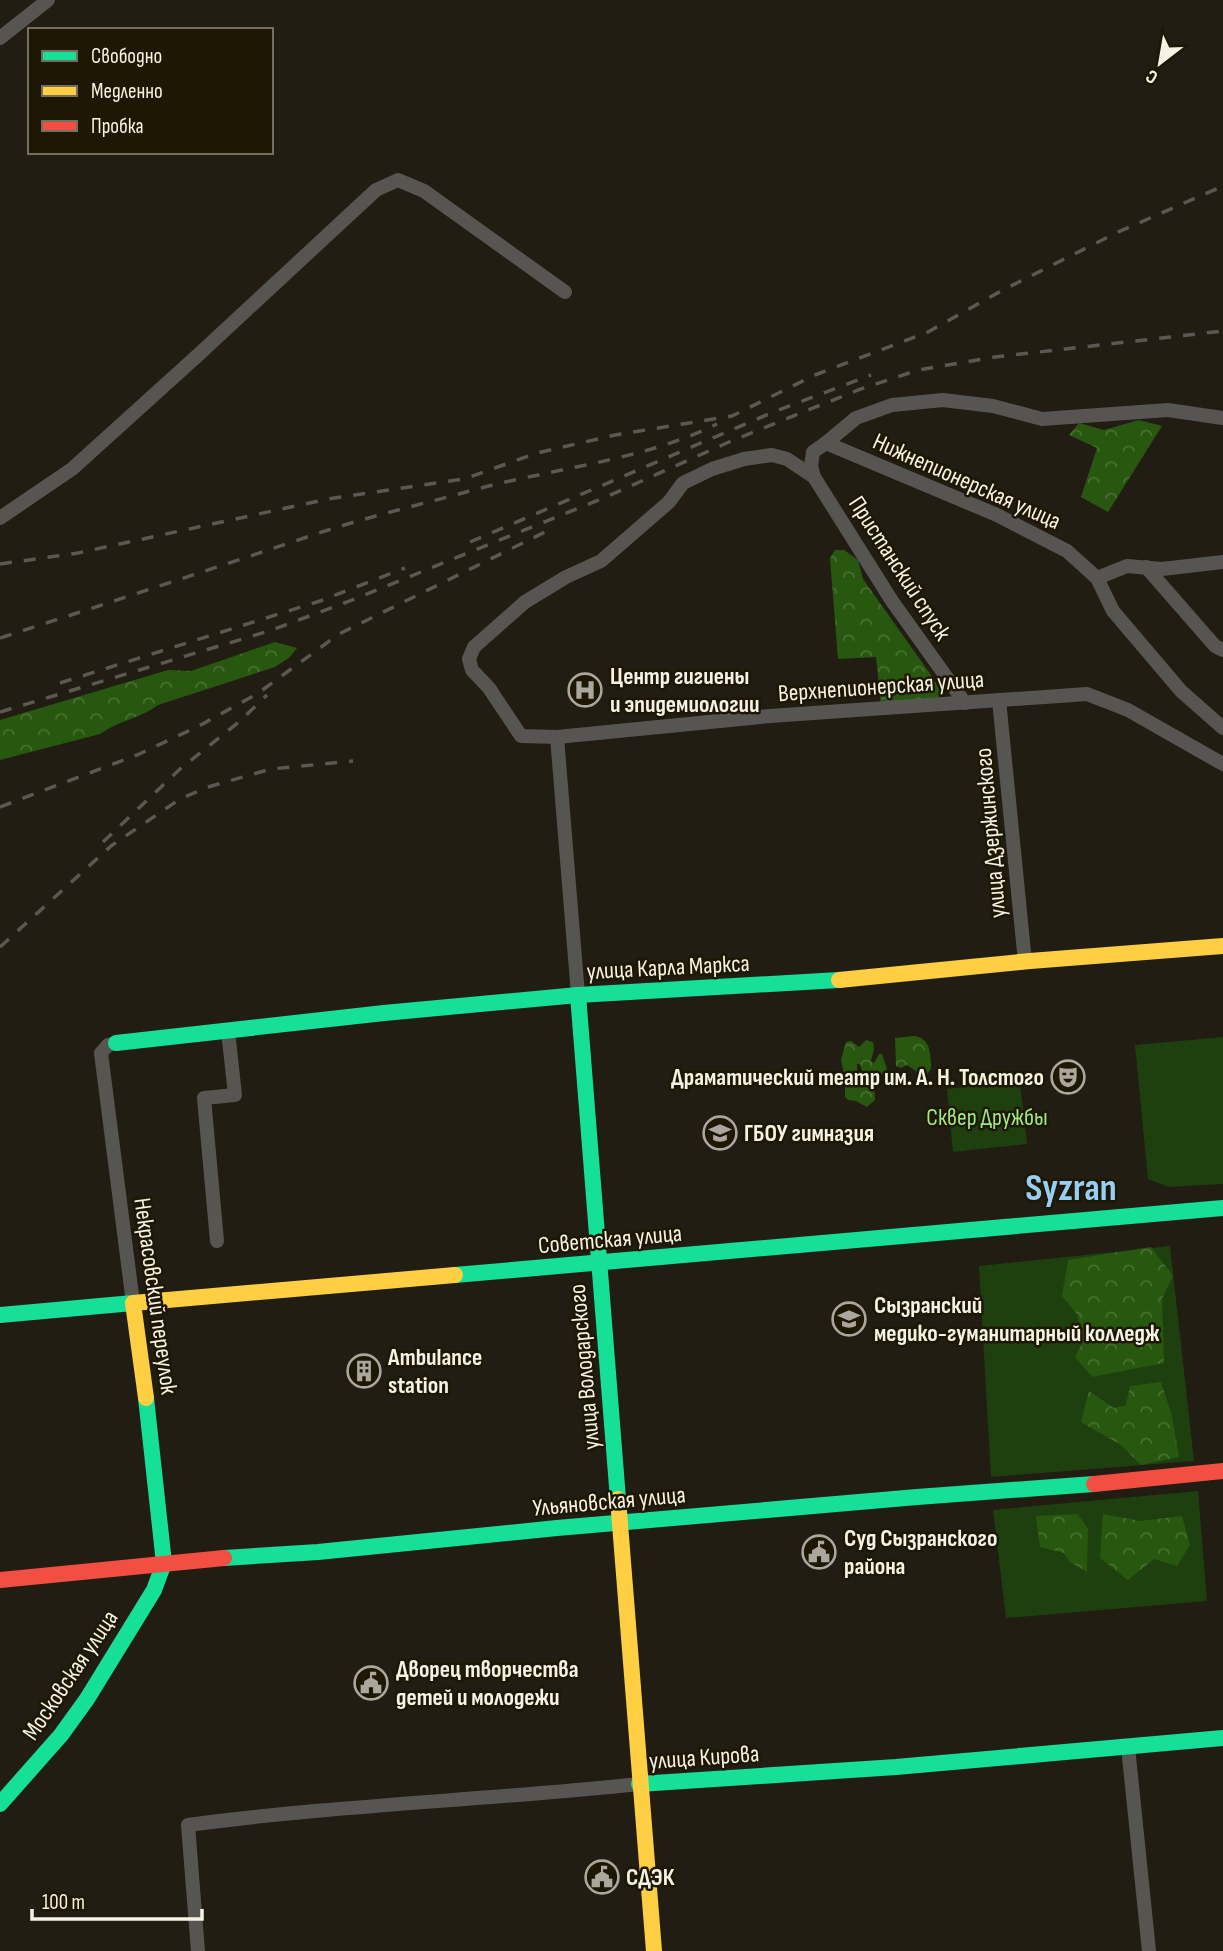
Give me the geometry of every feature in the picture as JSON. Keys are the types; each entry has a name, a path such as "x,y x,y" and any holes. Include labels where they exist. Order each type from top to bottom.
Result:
{"main road":[{"name":"улица Карла Маркса","path":"116,1043 578,995 842,980 1223,946"},
{"name":"улица Володарского","path":"578,995 654,1951"},
{"name":"Советская улица","path":"0,1315 1223,1208"},
{"name":"Некрасовский переулок","path":"133,1303 150,1426 164,1563"},
{"name":"Ульяновская улица","path":"0,1580 164,1563 318,1552 1223,1471"},
{"name":"Московская улица","path":"0,1804 51,1748 81,1707 154,1590 164,1563"},
{"name":"улица Кирова","path":"639,1784 882,1768 1223,1738"}],"street":[{"path":"0,38 48,0"},
{"path":"0,518 72,469 376,190 398,180 424,191 565,292"},
{"path":"826,443 856,418 892,405 943,400 993,406 1042,419 1168,410 1223,418"},
{"name":"Пристанский спуск","path":"826,443 813,452 811,466 814,477 892,601 965,703"},
{"name":"Нижнепионерская улица","path":"826,443 996,515 1067,551 1097,578"},
{"name":"Верхнепионерская улица","path":"814,477 787,459 772,455 744,459 712,469 683,483 669,502 601,561 566,577 525,602 474,647 469,659 472,670 489,688 521,736 557,737 808,713 1087,694 1128,710 1223,764"},
{"path":"1223,562 1162,569 1127,566 1097,578 1113,611 1181,691 1223,728"},
{"path":"1146,568 1214,646 1223,650"},
{"name":"улица Дзержинского","path":"999,700 1025,962"},
{"name":"улица Володарского","path":"557,737 578,995"},
{"path":"217,1241 204,1098 235,1095 228,1031"},
{"name":"Некрасовский переулок","path":"116,1043 108,1045 101,1053 133,1303"},
{"path":"1128,1747 1149,1951"},
{"name":"улица Кирова","path":"198,1951 188,1825 258,1816 540,1795 639,1784"}],"green space":[{"path":"1139,420 1162,426 1108,512 1081,497 1097,448 1069,435 1079,423 1104,430"},
{"path":"835,550 844,550 858,560 863,579 940,690 939,699 881,704 876,657 838,659 830,558"},
{"path":"275,642 297,648 290,657 275,667 158,705 100,734 0,760 0,720 168,670 191,671"},
{"path":"914,1036 924,1040 929,1048 931,1069 927,1074 919,1073 907,1065 901,1068 896,1066 895,1038"},
{"path":"1223,1037 1223,1184 1169,1187 1148,1179 1135,1045"},
{"path":"866,1040 873,1042 871,1061 874,1063 879,1054 882,1054 887,1069 879,1076 873,1076 863,1073 860,1064 857,1064 858,1084 863,1087 867,1081 874,1082 875,1100 867,1107 845,1097 841,1060 846,1042 851,1041 859,1047"},
{"name":"Сквер Дружбы","path":"1019,1075 1027,1144 953,1152 947,1089 984,1085 984,1079"},
{"path":"1170,1246 1194,1461 991,1477 979,1266"},
{"path":"1151,1247 1173,1276 1162,1299 1164,1363 1092,1377 1075,1357 1083,1342 1077,1314 1062,1296 1068,1260"},
{"path":"1161,1382 1172,1416 1179,1457 1141,1465 1121,1445 1081,1422 1089,1391 1114,1408 1126,1405 1130,1386"},
{"path":"1198,1491 1207,1601 1006,1618 993,1510"},
{"path":"1078,1514 1088,1529 1087,1572 1070,1562 1064,1553 1040,1547 1036,1516"},
{"path":"1103,1514 1140,1521 1182,1516 1190,1545 1177,1566 1154,1559 1128,1580 1100,1558"}],"railway":[{"path":"0,564 78,553 328,499 464,479 537,453 615,435 732,416 815,375 928,332 1001,291 1116,233 1223,186"},
{"path":"0,712 269,631 347,602 606,497 729,442 858,390 918,370 995,357 1223,331"},
{"path":"470,542 771,413 871,375"},
{"path":"0,638 351,523 497,484 626,456 688,437 717,424"},
{"path":"0,807 137,755 197,727 257,694 339,634 545,532"},
{"path":"60,683 320,601 405,568"},
{"path":"103,842 180,769 240,721 267,695"},
{"path":"0,947 111,846 180,799 208,787 271,769 353,761"}],"traffic: fast":[{"path":"116,1043 384,1013 578,995 839,980"},
{"path":"578,995 618,1499"},
{"path":"455,1275 1223,1208"},
{"path":"0,1315 133,1303"},
{"path":"0,1804 61,1735 87,1699 154,1590 164,1563 146,1398"},
{"path":"224,1558 1094,1484"},
{"path":"639,1784 896,1767 1223,1738"}],"traffic: slow":[{"path":"839,980 1223,946"},
{"path":"146,1398 133,1303 455,1275"},
{"path":"618,1499 654,1951"}],"traffic: jam":[{"path":"1094,1484 1223,1471"},
{"path":"0,1580 224,1558"}],"place":[{"name":"Центр гигиены и эпидемиологии","path":"585,690"},
{"name":"Драматический театр им. А. Н. Толстого","path":"1068,1077"},
{"name":"ГБОУ гимназия","path":"720,1133"},
{"name":"Сызранский медико-гуманитарный колледж","path":"849,1319"},
{"name":"Ambulance station","path":"364,1371"},
{"name":"Суд Сызранского района","path":"819,1552"},
{"name":"Дворец творчества детей и молодежи","path":"371,1683"},
{"name":"СДЭК","path":"602,1877"}],"district":[{"name":"Syzran","path":"1071,1187"}]}
